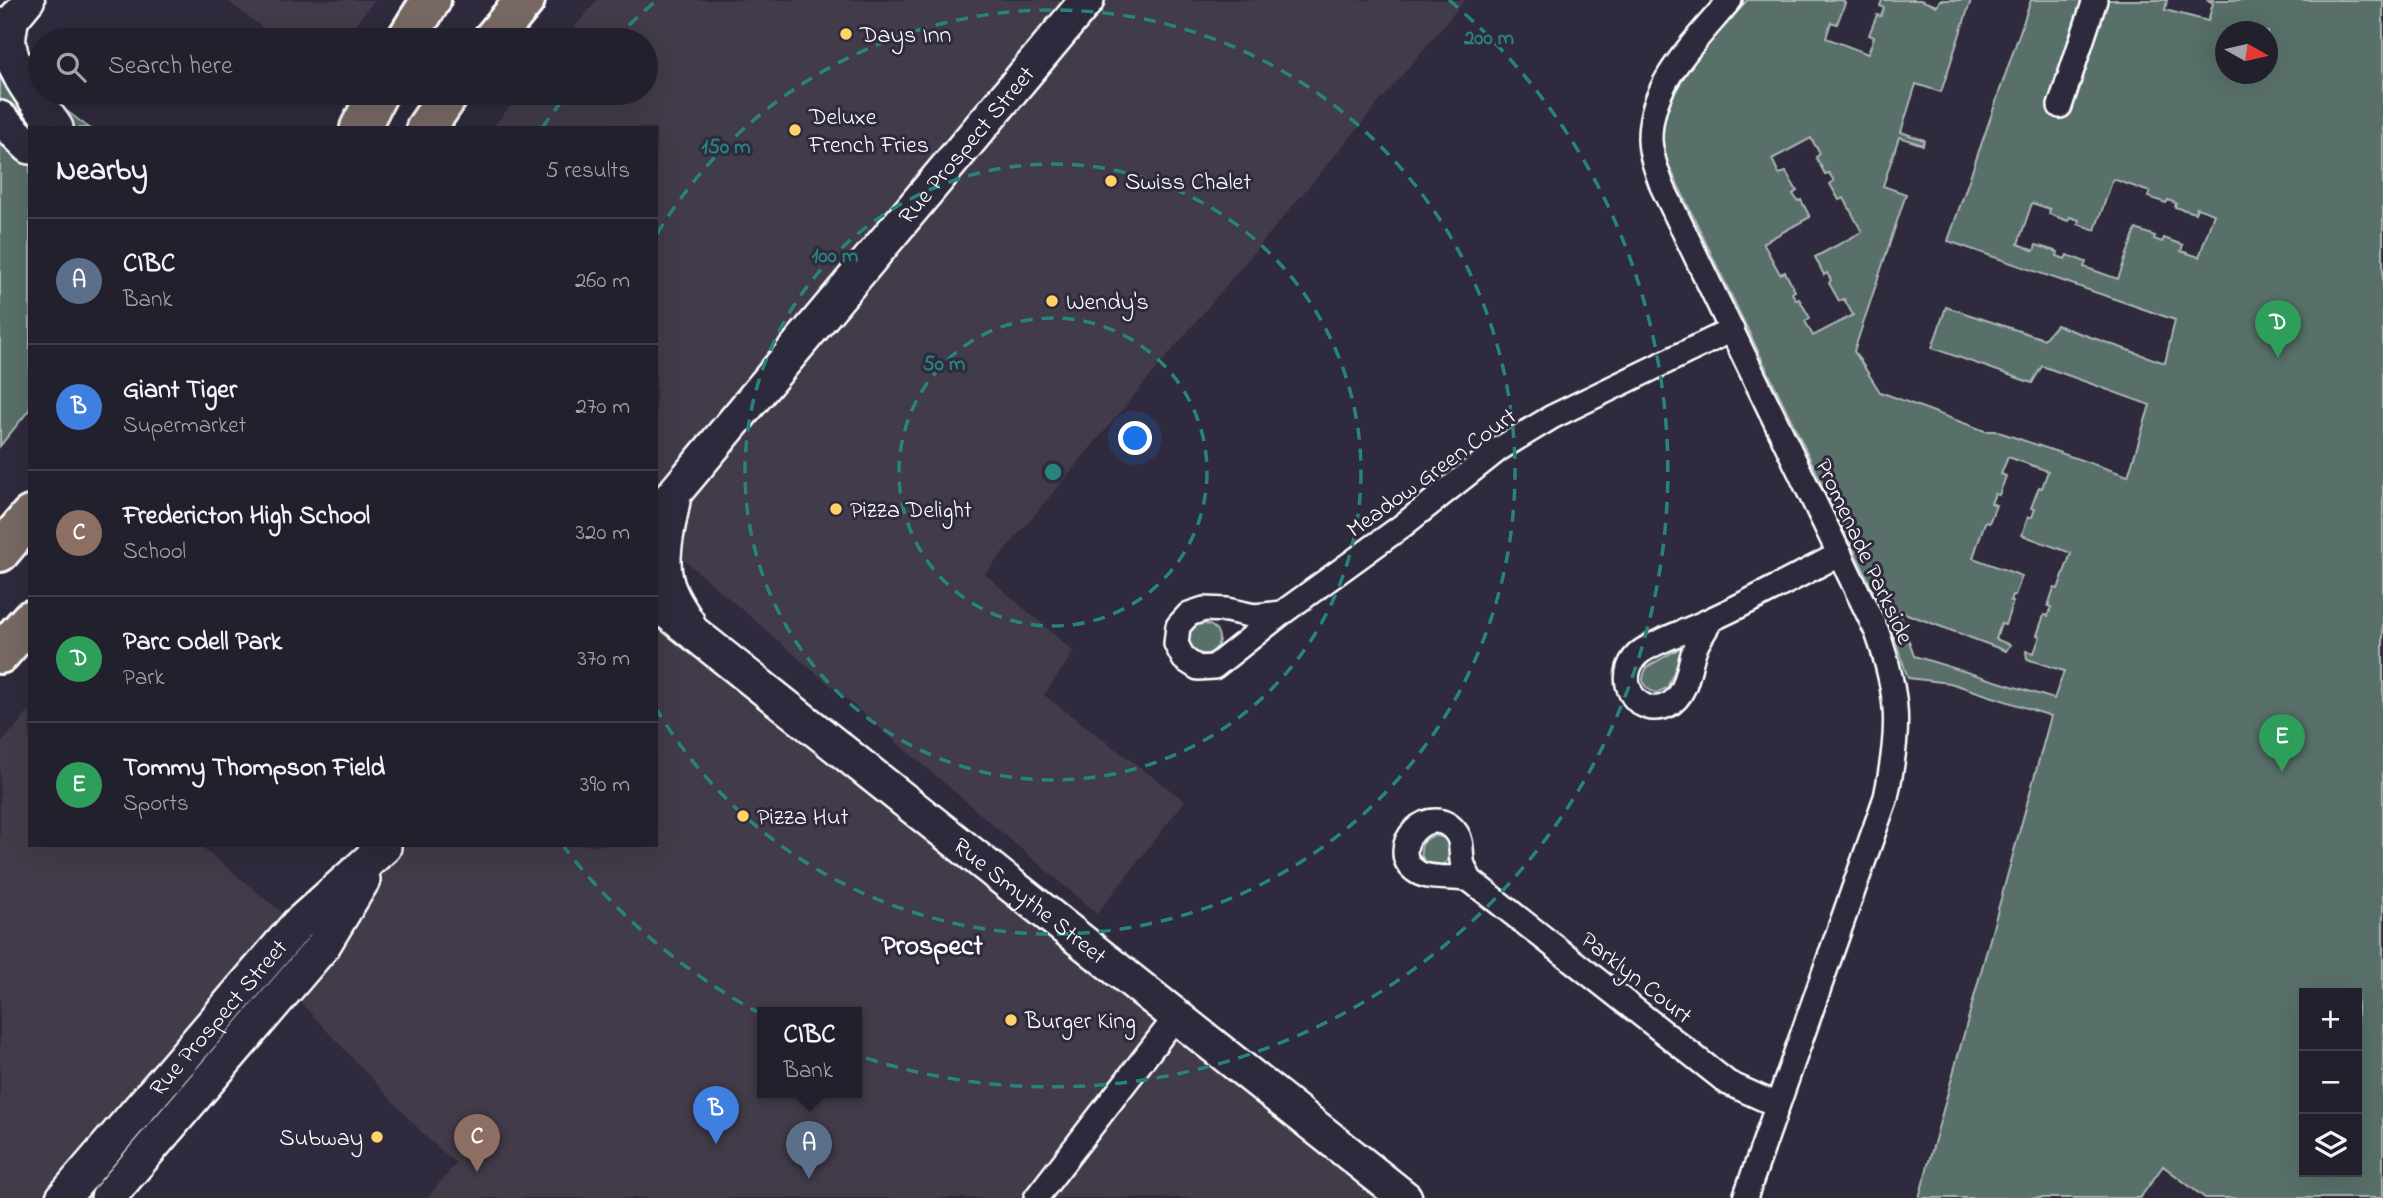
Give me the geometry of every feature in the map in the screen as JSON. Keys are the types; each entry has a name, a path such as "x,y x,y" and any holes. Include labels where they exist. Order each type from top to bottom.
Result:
{"highway":[{"path":"414,28 431,0"},
{"path":"502,28 525,0"},
{"path":"361,126 372,105"},
{"path":"427,126 442,105"},
{"path":"0,552 28,518"},
{"path":"0,654 28,622"}],"main road":[{"name":"Rue Prospect Street","path":"662,503 1087,0"},
{"path":"13,19 9,43 13,60 28,87"},
{"path":"0,81 28,104"},
{"path":"29,105 54,126"},
{"path":"40,105 55,126"},
{"path":"0,118 28,145"},
{"path":"662,503 664,575 670,593 695,635"},
{"name":"Rue Smythe Street","path":"658,605 1405,1198"},
{"path":"658,634 695,635"},
{"name":"Rue Prospect Street","path":"63,1198 297,925 383,847"},
{"name":"Rue Prospect Street","path":"108,1198 323,946 383,847"}],"street":[{"name":"Promenade Parkside","path":"1730,0 1661,87 1655,104 1650,140 1655,163 1662,186 1877,632 1889,667 1897,711 1894,758 1885,797 1745,1198"},
{"path":"2060,106 2095,0"},
{"name":"Meadow Green Court","path":"1282,613 1402,526 1499,449 1552,417 1732,330"},
{"path":"1711,620 1840,554"},
{"name":"Parklyn Court","path":"1470,880 1728,1083 1777,1105"},
{"path":"1036,1198 1176,1017"}],"shaded area":[{"path":"226,0 375,0 352,28 263,28"},
{"path":"597,0 1465,0 985,574 1074,652 1044,695 1185,801 1097,914 658,538 658,126 494,126 511,105 658,105 658,28 574,28"},
{"path":"658,631 696,642 1000,850 1176,1017 1405,1198 427,1198 456,1163 428,1139 287,988 384,847 658,847"},
{"path":"28,712 28,847 202,847 297,925 63,1198 0,1198 0,745"}],"green space":[{"path":"1747,0 1842,0 1845,3 1837,24 1831,22 1826,38 1868,54 1874,37 1869,35 1877,15 1881,16 1884,8 1880,6 1882,0 1920,0 1937,6 1940,0 1971,0 1941,92 1916,84 1901,132 1924,140 1923,145 1899,137 1883,186 1906,194 1854,351 1880,392 1985,431 1996,431 2128,476 2150,405 2042,366 2032,383 1932,348 1946,307 2044,339 2056,325 2165,363 2175,320 1948,241 2031,0 2167,0 2165,10 2208,21 2213,3 2208,0 2383,0 2383,1198 2205,1198 2163,1166 2140,1198 1919,1198 2051,716 1950,683 1908,678 1890,625 1664,152 1663,131 1668,110 1677,89 1703,51","holes":["1811,138 1820,154 1816,157 1825,174 1829,173 1834,181 1830,184 1839,200 1844,198 1862,232 1815,257 1824,275 1827,273 1831,280 1829,283 1839,301 1844,299 1853,315 1813,336 1805,321 1810,318 1799,299 1796,300 1792,293 1795,291 1785,272 1780,274 1763,243 1810,217 1801,200 1798,201 1793,194 1797,191 1786,172 1779,174 1772,159","2113,179 2150,192 2148,197 2176,203 2175,207 2195,213 2197,208 2214,214 2199,257 2181,251 2183,245 2164,238 2162,242 2154,239 2155,236 2136,229 2118,279 2084,267 2086,262 2067,255 2065,259 2057,256 2058,252 2036,245 2034,251 2018,244 2032,203 2050,209 2049,214 2068,221 2070,217 2079,220 2078,224 2095,230","2008,457 2048,471 2031,508 2035,509 2032,517 2028,517 2022,535 2071,553 2058,589 2054,588 2048,616 2044,615 2034,653 2026,651 2027,659 2064,671 2054,699 1914,656 1899,611 2006,651 2010,645 1996,639 2001,624 2005,625 2013,602 2010,601 2012,595 2015,595 2022,576 1973,558 1985,522 1989,523 1996,505 1991,503 1995,494 1999,495 2006,476 2001,474"]},
{"path":"0,60 28,81 28,105 59,105 86,126 28,126 28,411 0,446"},
{"path":"1204,624 1215,628 1219,639 1215,650 1204,654 1193,650 1189,639 1193,628"},
{"path":"1680,648 1683,650 1667,688 1656,693 1648,689 1643,680 1647,667"},
{"path":"1436,836 1446,841 1451,851 1446,861 1436,866 1426,861 1421,851 1426,841"}],"place":[{"name":"Days Inn","path":"846,34"},
{"name":"Deluxe French Fries","path":"795,130"},
{"name":"Swiss Chalet","path":"1111,181"},
{"name":"Wendy's","path":"1052,301"},
{"name":"Parc Odell Park","path":"2278,358"},
{"name":"Pizza Delight","path":"836,509"},
{"name":"Tommy Thompson Field","path":"2282,772"},
{"name":"Pizza Hut","path":"743,816"},
{"name":"Burger King","path":"1011,1020"},
{"name":"Subway","path":"377,1137"},
{"name":"Giant Tiger","path":"716,1144"},
{"name":"Fredericton High School","path":"477,1172"},
{"name":"CIBC","path":"809,1179"}],"district":[{"name":"Prospect","path":"932,944"}]}
